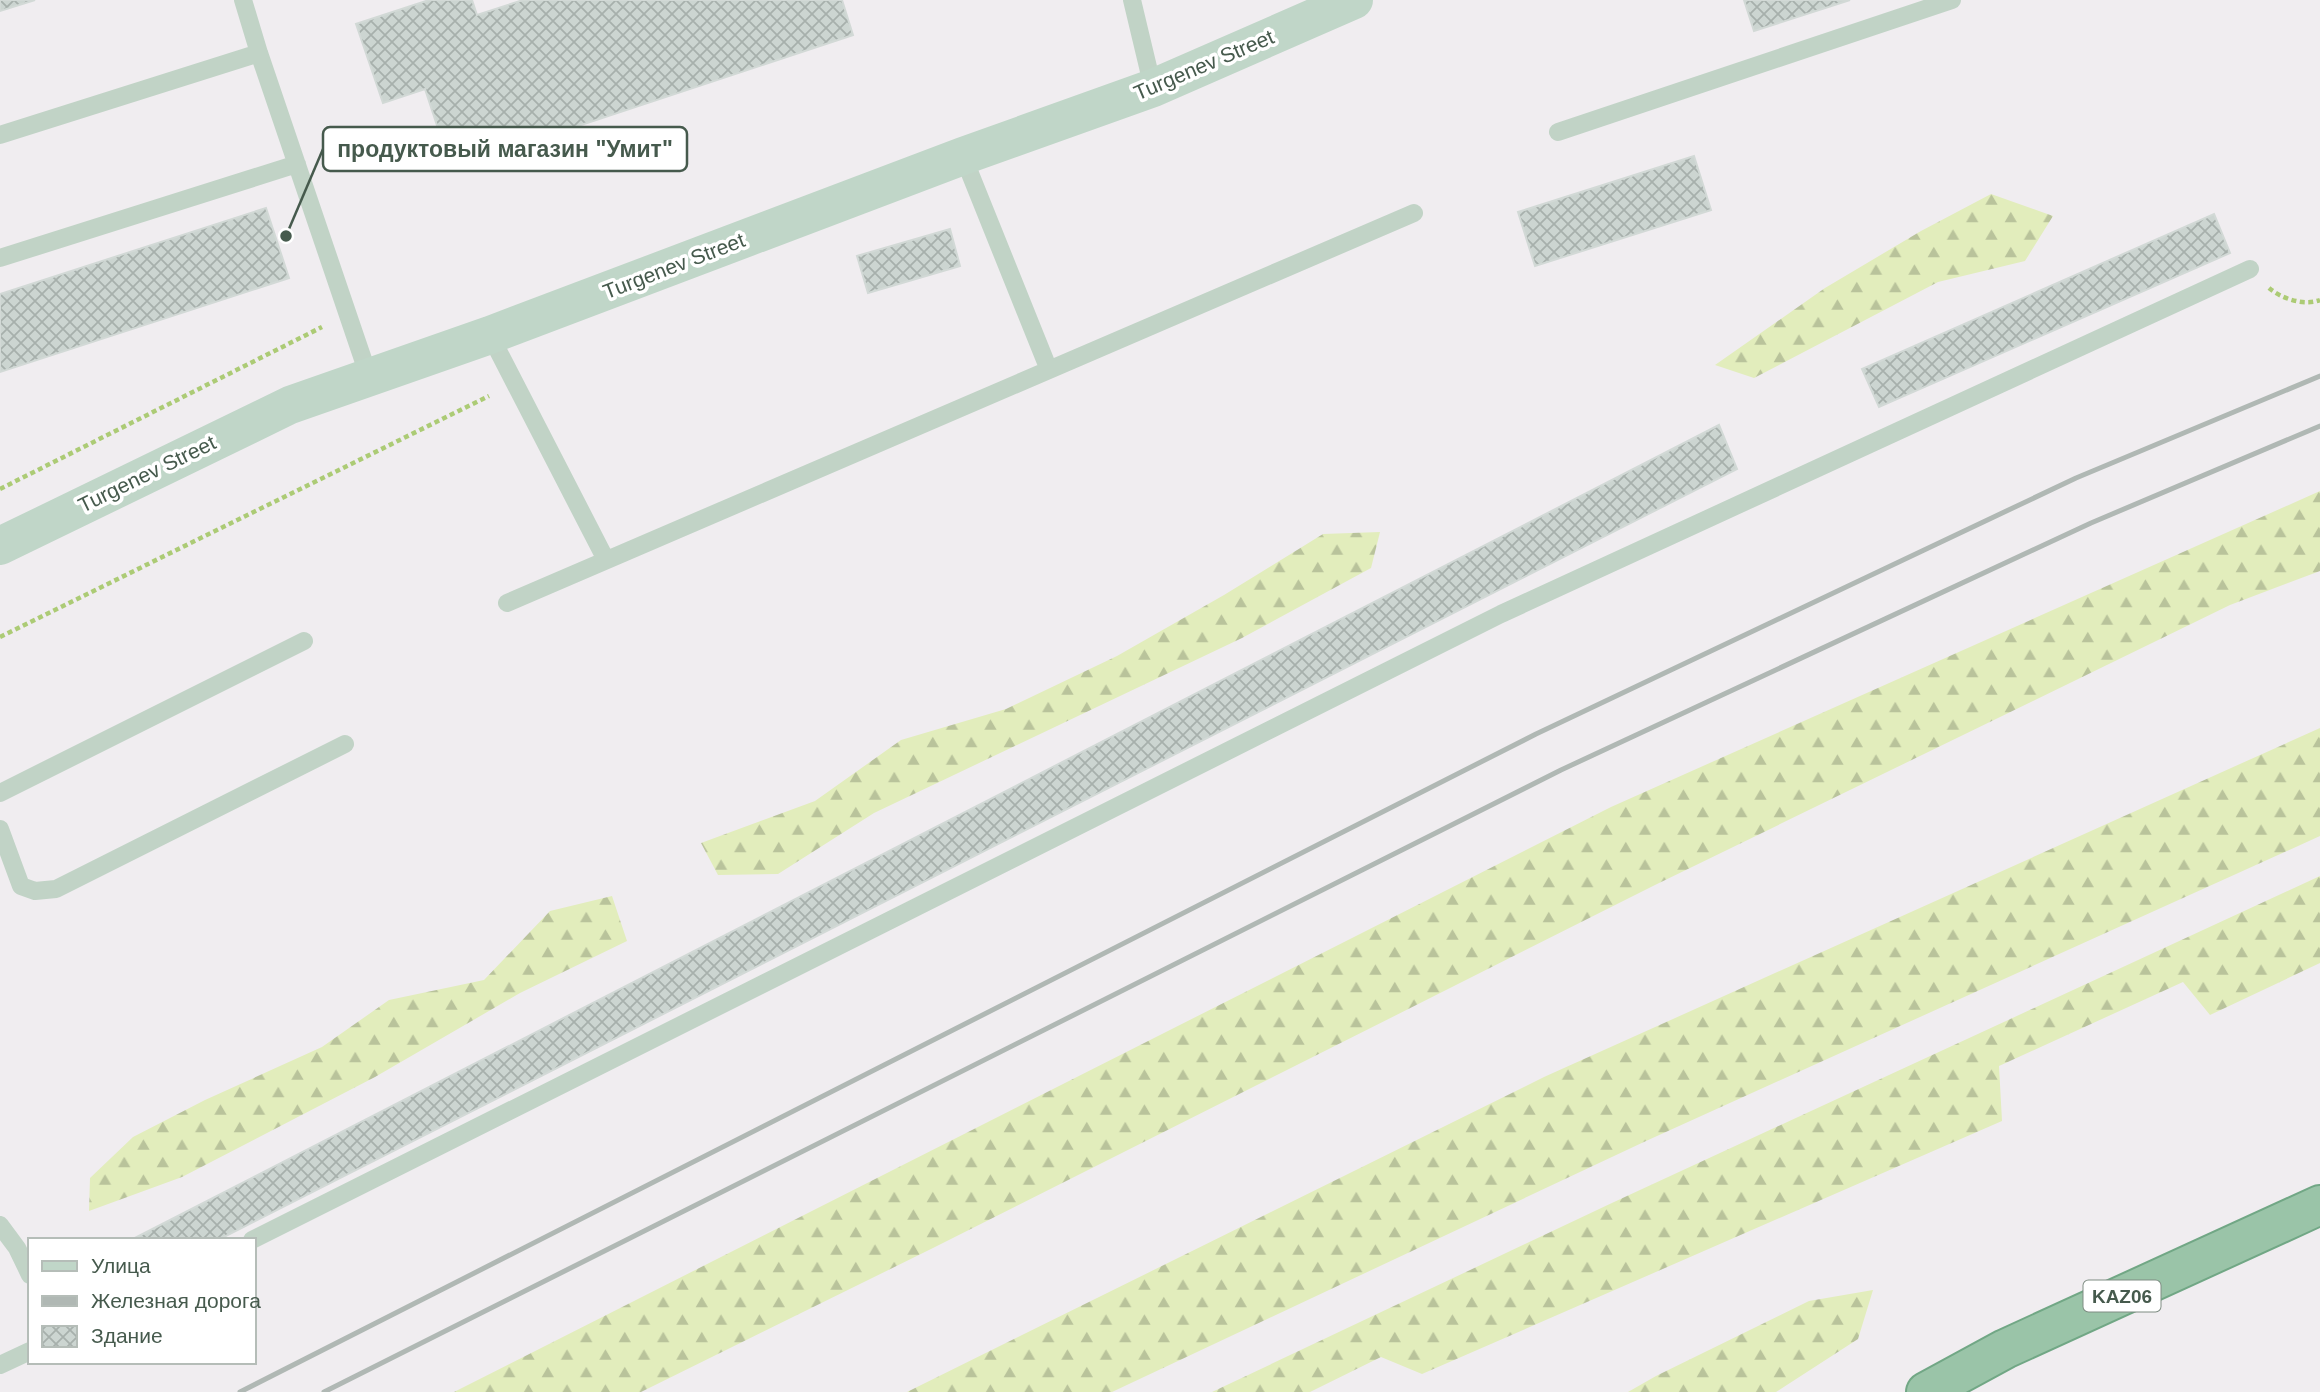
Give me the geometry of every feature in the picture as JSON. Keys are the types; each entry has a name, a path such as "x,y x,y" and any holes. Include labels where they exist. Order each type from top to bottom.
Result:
{"highway":[{"name":"KАZ06","path":"1926,1392 2005,1349 2320,1205"}],"main road":[{"name":"Turgenev Street","path":"0,546 290,405 490,335 963,156 1153,88 1354,0"}],"lane":[{"path":"243,0 369,377"},
{"path":"1132,0 1153,88"},
{"path":"1558,132 1952,0"},
{"path":"0,135 259,53"},
{"path":"963,156 1049,370"},
{"path":"0,258 297,164"},
{"path":"507,603 1414,213"},
{"path":"256,1238 1501,614 2250,270"},
{"path":"490,335 606,560"},
{"path":"0,793 304,641"},
{"path":"0,829 21,886 36,891 55,889 345,744"},
{"path":"0,1225 17,1248 28,1271"},
{"path":"0,1365 28,1351"}],"path":[{"path":"2250,270 2278,295 2310,304 2320,300"},
{"path":"0,489 348,314"},
{"path":"0,637 515,384"}],"green space":[{"path":"1991,194 2053,216 2025,261 1938,282 1754,378 1715,365 1825,288 1921,231"},
{"path":"2320,491 2320,571 2230,605 1655,885 641,1392 454,1392 1611,807"},
{"path":"1380,532 1371,568 1242,638 874,813 778,874 718,875 701,843 815,801 901,740 1006,709 1117,656 1323,534"},
{"path":"2320,728 2320,836 1646,1141 1112,1392 907,1392 1544,1077"},
{"path":"2320,876 2320,963 2210,1015 2183,982 1999,1066 2002,1121 1422,1374 1381,1357 1310,1392 1212,1392 1614,1202"},
{"path":"612,896 627,941 520,993 375,1077 182,1177 89,1211 90,1178 133,1137 205,1100 322,1047 389,1000 484,980 550,911"},
{"path":"1873,1290 1858,1339 1776,1392 1628,1392 1809,1301"}],"building":[{"path":"0,0 35,0 0,11"},
{"path":"429,0 472,0 477,15 523,0 842,0 853,35 451,168 425,89 383,103 356,24"},
{"path":"1744,0 1850,0 1754,31"},
{"path":"1694,156 1711,210 1535,266 1518,212"},
{"path":"266,208 289,278 0,372 0,294"},
{"path":"2214,214 2230,253 1879,407 1862,369"},
{"path":"950,229 960,266 868,293 857,256"},
{"path":"1719,425 1737,469 222,1238 135,1238"}],"railway":[{"path":"240,1392 1536,734 2076,478 2320,376"},
{"path":"324,1392 1561,770 2091,523 2320,426"}],"place":[{"name":"продуктовый магазин \"Умит\"","path":"286,236"}]}
